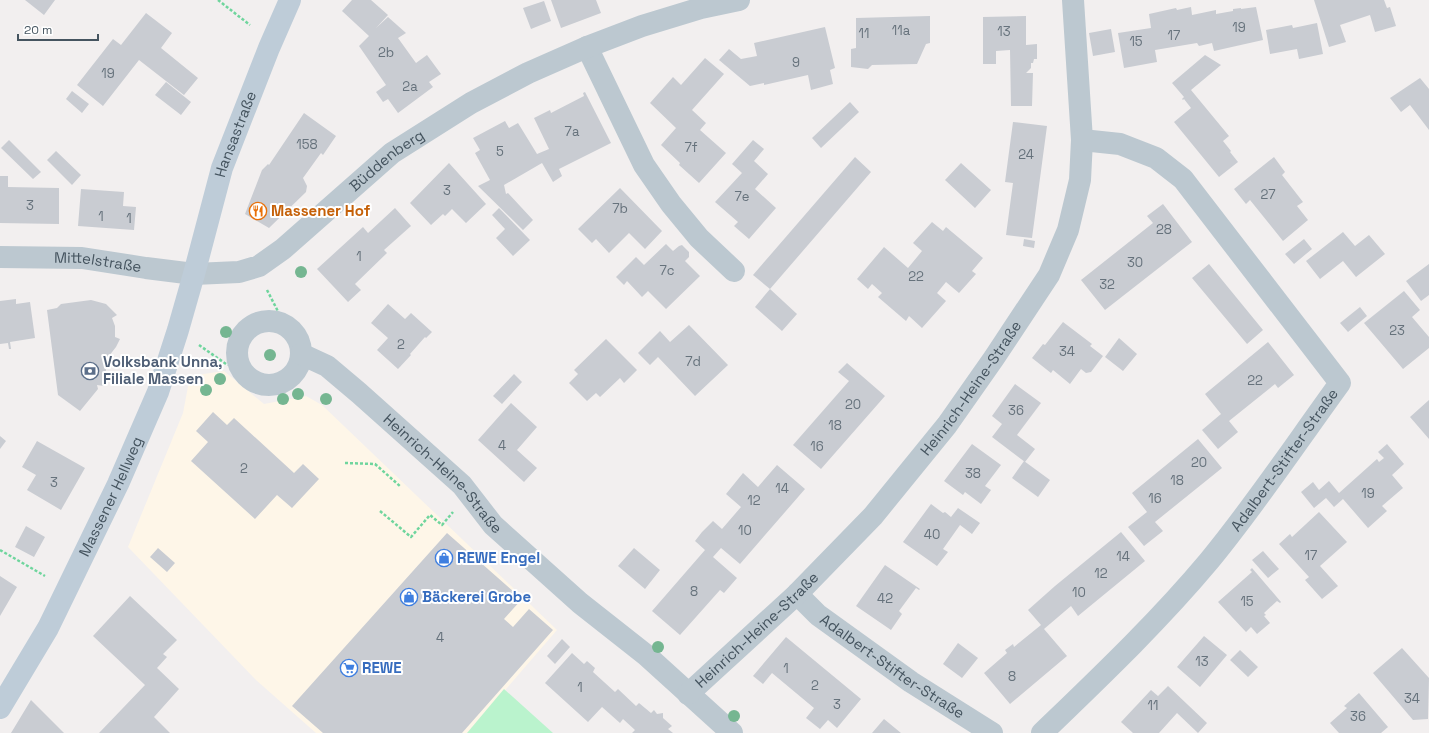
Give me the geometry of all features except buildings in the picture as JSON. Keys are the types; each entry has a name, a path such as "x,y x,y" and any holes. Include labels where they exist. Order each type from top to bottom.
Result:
{"main road":[{"name":"Hansastraße","path":"194,274 222,168 269,48 290,0"},
{"name":"Massener Hellweg","path":"0,708 48,628 118,484 158,392 194,274"}],"street":[{"name":"Büddenberg","path":"194,274 239,272 258,266 283,249 392,153 471,103 528,73 587,47 642,26 701,8 739,0"},
{"name":"Heinrich-Heine-Straße","path":"688,694 797,594 873,516 947,425 1049,275 1068,230 1080,180 1082,140 1073,0"},
{"path":"587,47 644,165 671,204 699,238 734,271"},
{"name":"Adalbert-Stifter-Straße","path":"1042,733 1154,622 1209,561 1253,504 1340,383 1183,179 1156,158 1120,144 1082,140"},
{"name":"Mittelstraße","path":"0,257 82,258 194,274"},
{"path":"274,321 285,325 295,334 300,343 301,354 299,365 293,375 284,382 273,385 260,384 250,379 240,368 237,357 237,347 241,336 249,327 260,322 274,321"},
{"name":"Heinrich-Heine-Straße","path":"301,354 327,366 456,480 499,530 580,603 646,655 732,733"},
{"name":"Adalbert-Stifter-Straße","path":"797,594 818,615 911,682 992,733"}],"path":[{"path":"218,0 250,25"},
{"path":"265,285 285,325"},
{"path":"199,345 226,364 240,368"},
{"path":"345,463 375,464 401,487"},
{"path":"380,511 411,537 430,515 442,525 469,494"},
{"path":"0,550 51,579"}],"shaded area":[{"path":"224,371 264,404 306,396 322,405 557,630 468,733 316,733 256,680 128,547 183,413 190,376"}],"green space":[{"path":"504,689 553,733 467,733"}],"place":[{"name":"Massener Hof","path":"258,211"},
{"name":"Volksbank Unna, Filiale Massen","path":"90,371"},
{"name":"REWE Engel","path":"444,558"},
{"name":"Bäckerei Grobe","path":"409,597"},
{"name":"REWE","path":"349,668"}]}
